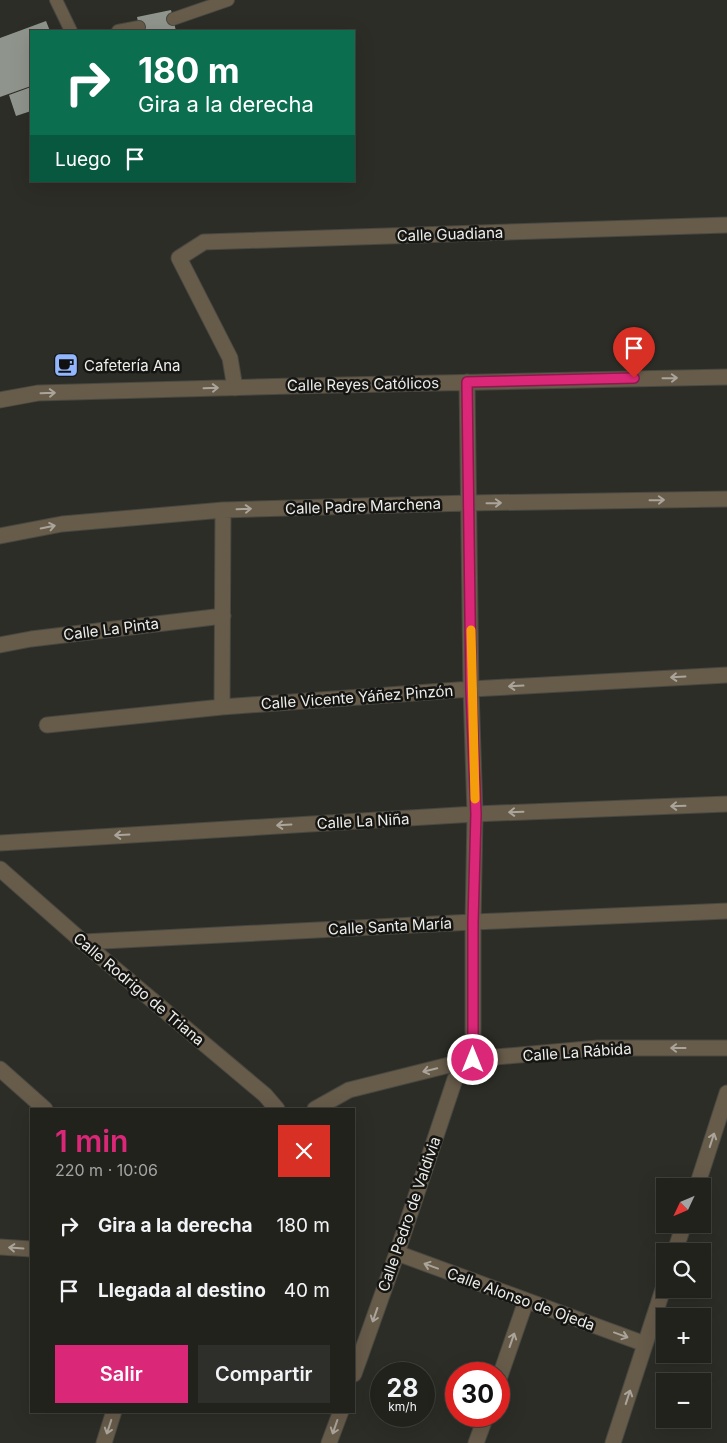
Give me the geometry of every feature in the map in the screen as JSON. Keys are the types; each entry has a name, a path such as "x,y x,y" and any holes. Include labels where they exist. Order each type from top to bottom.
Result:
{"street":[{"name":"Calle Guadiana","path":"235,388 230,358 179,258 204,242 727,225"},
{"name":"Calle Reyes Católicos","path":"0,400 38,393 727,377"},
{"path":"467,382 471,689 476,814 473,922 473,1060"},
{"name":"Calle Padre Marchena","path":"0,536 62,524 223,510 469,503 727,499"},
{"path":"222,706 223,510"},
{"name":"Calle La Pinta","path":"0,645 30,639 223,616"},
{"name":"Calle Vicente Yáñez Pinzón","path":"47,725 222,706 471,689 727,675"},
{"name":"Calle La Niña","path":"0,843 476,814 727,804"},
{"name":"Calle Rodrigo de Triana","path":"0,869 83,942 266,1096 276,1108"},
{"name":"Calle Santa María","path":"83,942 727,911"},
{"name":"Calle La Rábida","path":"317,1108 349,1090 473,1060 598,1048 727,1048"},
{"name":"Calle Pedro de Valdivia","path":"355,1371 455,1080 473,1060"},
{"path":"0,1070 44,1108"},
{"path":"700,1178 727,1093"},
{"path":"0,1247 30,1249"},
{"name":"Calle Alonso de Ojeda","path":"397,1253 645,1344"},
{"path":"613,1443 660,1298"},
{"path":"505,1362 526,1301"},
{"path":"104,1443 113,1413"},
{"path":"330,1443 340,1413"},
{"path":"476,1443 482,1427"}],"lane":[{"path":"56,0 71,30"},
{"path":"173,19 228,0"},
{"path":"123,30 139,27"}],"building":[{"path":"171,10 176,30 140,30 137,17"},
{"path":"46,21 50,30 30,30 30,86 0,97 0,38"},
{"path":"30,87 30,111 16,116 9,95"}],"slow traffic":[{"path":"471,630 475,799"}],"place":[{"name":"Cafetería Ana","path":"66,365"}],"route":[{"path":"473,1060 473,922 476,814 471,689 467,382 634,378"}]}
